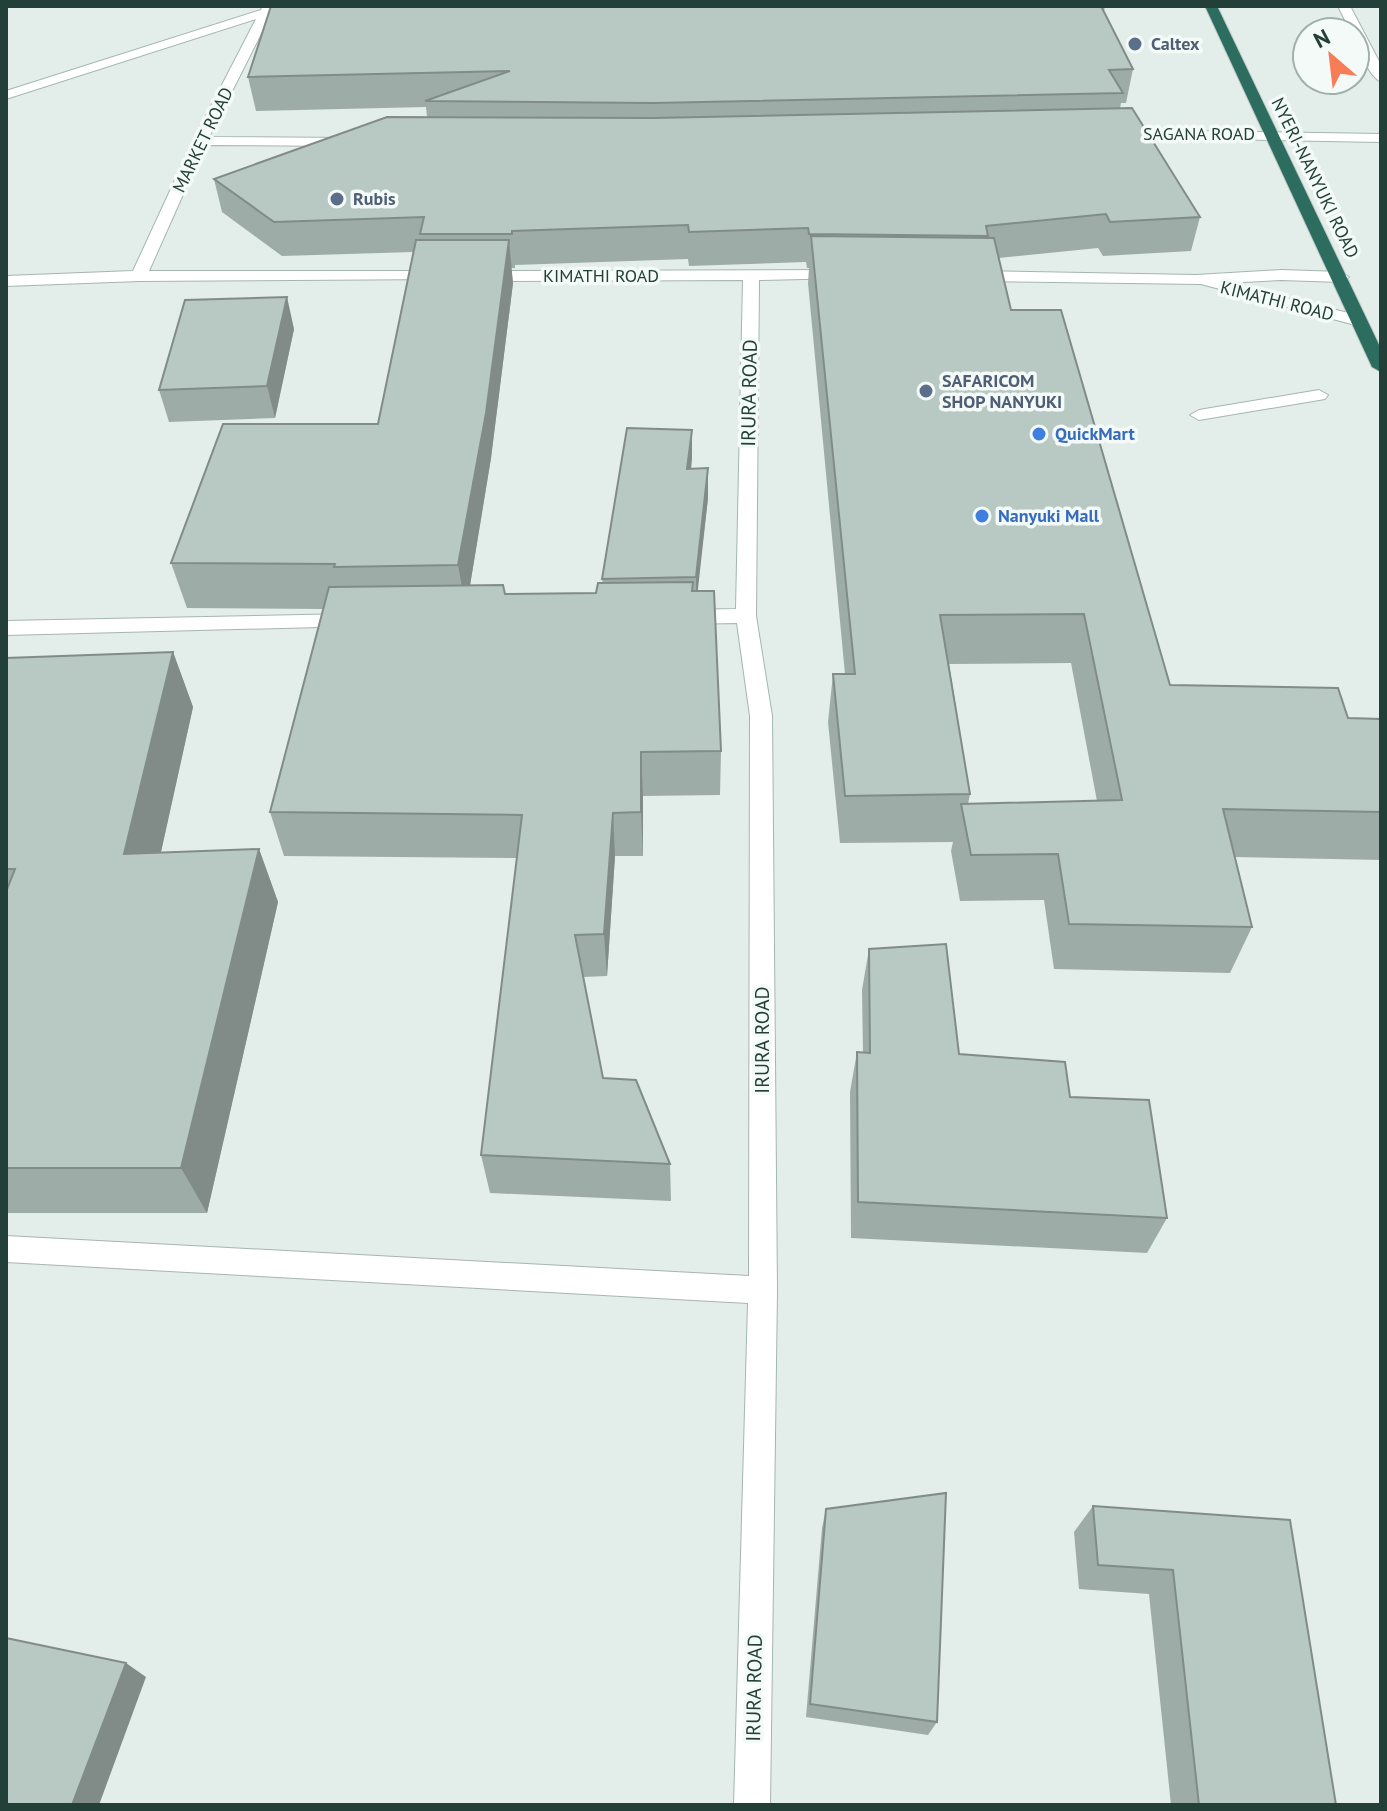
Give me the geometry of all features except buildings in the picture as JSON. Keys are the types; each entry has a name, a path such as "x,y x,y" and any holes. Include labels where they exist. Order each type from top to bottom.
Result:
{"highway":[{"name":"NYERI-NANYUKI ROAD","path":"1211,6 1381,367"}],"street":[{"path":"1344,6 1381,78"},
{"path":"6,95 268,9"},
{"name":"MARKET ROAD","path":"139,276 200,141 268,9"},
{"name":"SAGANA ROAD","path":"1101,134 1270,134 1381,138"},
{"path":"200,141 357,142"},
{"name":"KIMATHI ROAD","path":"6,281 139,276 856,275"},
{"name":"KIMATHI ROAD","path":"950,276 1196,280 1281,275 1341,277"},
{"name":"IRURA ROAD","path":"751,276 746,616 761,716 763,1290 752,1805"},
{"name":"KIMATHI ROAD","path":"1196,280 1291,307 1359,321"},
{"path":"1199,415 1319,395"},
{"path":"667,617 746,616"},
{"path":"6,628 370,621"},
{"path":"6,1249 763,1290"}],"place":[{"name":"Caltex","path":"1135,44"},
{"name":"Rubis","path":"337,199"},
{"name":"SAFARICOM SHOP NANYUKI","path":"926,391"},
{"name":"QuickMart","path":"1039,434"},
{"name":"Nanyuki Mall","path":"982,516"}]}
